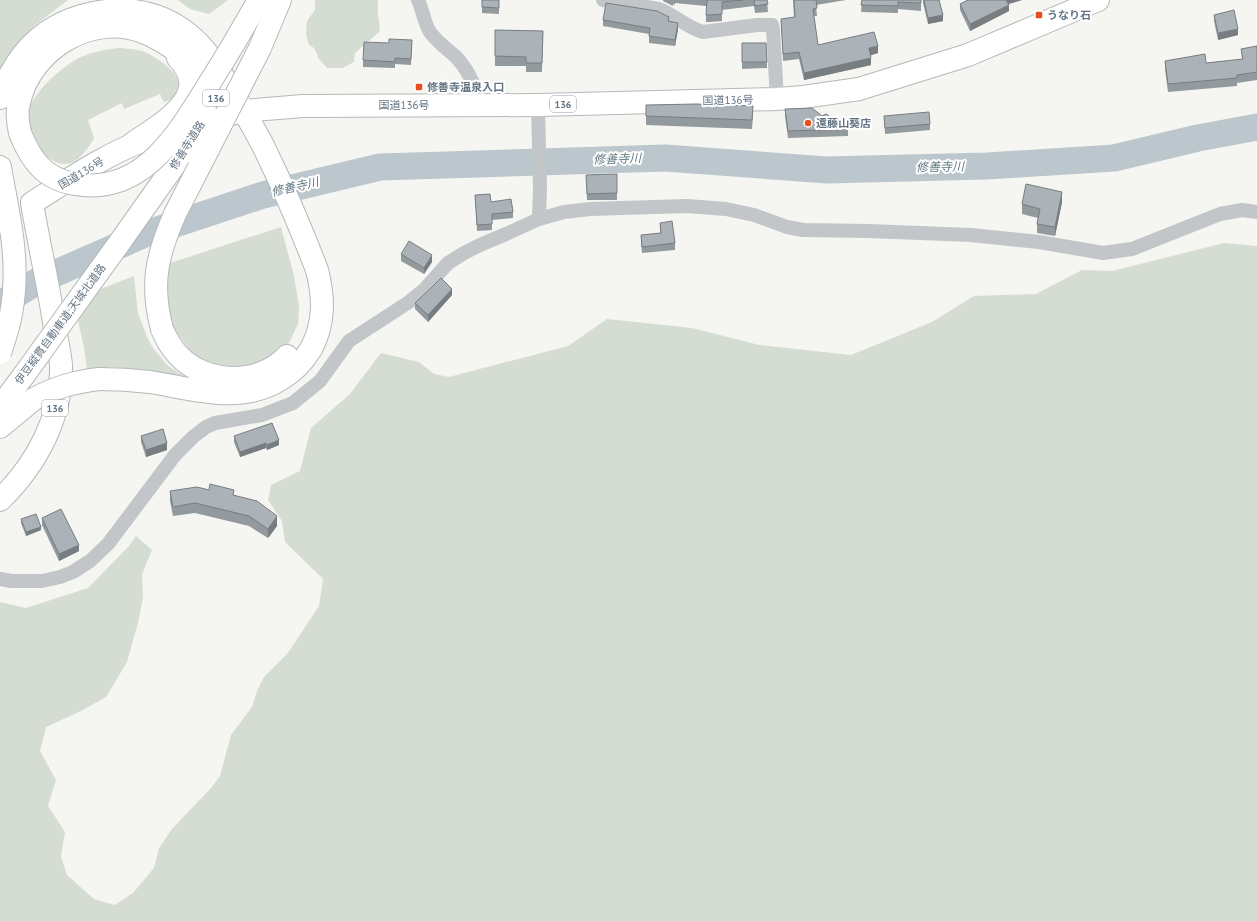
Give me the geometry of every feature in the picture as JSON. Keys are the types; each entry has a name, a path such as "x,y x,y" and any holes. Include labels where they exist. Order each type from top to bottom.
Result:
{"highway":[{"path":"259,0 248,43 161,250 155,282 155,298 162,329 169,344 178,355 190,365 202,372 214,376 242,378 256,375 270,369 282,362 292,351 300,339 305,326 309,296 304,266 290,216"},
{"name":"修善寺道路","path":"120,242 183,152 248,43 268,0"},
{"path":"243,111 186,58 172,47 141,31 106,27 91,30 62,42 50,50 30,74 23,88 18,104 18,120 20,134 33,161 44,171 56,178 83,186 97,186 126,178 140,171 152,162 166,148 192,111 248,43 280,0"},
{"name":"国道136号","path":"0,500 17,482 39,452 58,398 61,365 51,300 32,203 87,168 132,144 182,126 243,111 304,106 482,105 537,112 810,96 866,86 968,55 1098,0"},
{"path":"0,98 5,84 16,64 30,46 42,35 73,18 104,10 136,10 164,19 188,34 210,56 243,111 290,216 317,270 323,301 321,323 314,343 307,355 298,366 287,375 264,388 236,394 204,392 131,380 98,379 66,384 50,390 34,399 0,427"},
{"path":"132,144 172,116 184,103 191,86 191,79 188,70 181,61 157,38"},
{"path":"0,353 12,308 14,265 13,244 2,176"},
{"name":"伊豆縦貫自動車道;天城北道路","path":"0,407 120,242"}],"street":[{"path":"418,0 428,30 440,44 466,68 473,81 482,105"},
{"path":"603,0 660,9 668,12 688,26 704,32 757,25 772,25 777,99"},
{"path":"537,112 540,189 539,219"},
{"path":"0,579 42,581 60,578 90,561 108,544 175,455 193,437 206,427 215,423 262,415 293,403 323,377 349,341 409,302 425,289 448,263 480,245 539,219 564,212 590,209 687,206 726,209 754,215 788,227 802,230 972,235 1039,242 1103,253 1132,249 1220,214 1242,210 1257,212"}],"shaded area":[{"path":"0,0 68,0 34,26 0,75"},
{"path":"178,0 228,0 209,14 190,9"},
{"path":"315,0 378,0 380,31 355,53 354,62 342,68 327,68 318,58 314,48 309,45 306,34 307,21 315,10"},
{"path":"120,48 145,52 167,66 179,82 179,88 174,99 164,102 160,94 124,109 122,103 88,120 94,138 79,158 71,163 62,164 49,158 35,146 32,141 27,119 28,110 32,102 38,93 54,76 79,58 94,52"},
{"path":"281,227 294,276 299,306 298,324 289,343 276,358 239,369 218,368 203,361 189,349 167,317 167,264"},
{"path":"1224,243 1257,246 1257,921 0,921 0,602 26,608 88,588 129,546 136,536 152,550 142,574 143,597 138,623 127,662 106,697 81,711 46,727 40,751 56,780 48,806 65,832 61,856 67,875 94,899 115,905 133,893 154,868 159,848 172,829 211,788 220,776 231,735 252,707 257,691 264,677 288,653 319,606 323,579 285,542 282,521 268,500 271,485 300,471 311,428 350,394 381,353 419,362 434,374 449,377 568,346 607,319 692,328 759,345 851,355 932,322 974,296 1036,294 1082,270 1112,271"},
{"path":"134,276 138,313 147,337 153,348 167,365 187,380 142,374 113,367 87,370 84,347 78,321 98,290"}],"building":[{"path":"482,0 499,0 499,8 482,7"},
{"path":"707,0 743,0 722,2 722,14 706,15"},
{"path":"754,0 767,0 768,4 755,6"},
{"path":"794,0 816,0 817,8 813,9 818,45 874,32 878,46 869,48 871,58 804,73 799,52 783,54 781,19 795,17"},
{"path":"862,0 921,0 921,3 898,2 898,6 861,5"},
{"path":"924,0 939,0 943,15 928,18"},
{"path":"968,0 1006,0 1009,5 970,24 960,4"},
{"path":"606,3 657,11 669,17 668,21 678,23 675,40 649,36 650,28 603,20"},
{"path":"1234,10 1238,29 1218,33 1214,15"},
{"path":"495,30 543,31 542,63 526,63 526,57 495,56"},
{"path":"389,39 412,40 411,59 395,58 395,62 363,60 364,42 389,43"},
{"path":"742,43 766,43 767,62 742,62"},
{"path":"1257,46 1257,72 1237,75 1237,78 1168,84 1165,61 1205,54 1206,63 1243,59 1241,49"},
{"path":"696,104 753,106 752,120 646,116 646,105"},
{"path":"812,108 822,116 826,114 848,129 788,131 785,109"},
{"path":"929,112 930,124 885,128 884,116"},
{"path":"617,174 617,193 587,194 586,175"},
{"path":"1026,184 1062,192 1055,227 1037,224 1040,209 1022,204"},
{"path":"490,194 491,202 511,199 513,212 492,214 492,224 477,225 475,195"},
{"path":"672,221 675,243 642,247 641,235 661,233 660,223"},
{"path":"409,241 432,255 424,268 401,254"},
{"path":"441,278 452,289 428,315 415,303"},
{"path":"272,423 279,440 267,445 266,443 240,452 234,436"},
{"path":"163,429 167,443 146,450 141,436"},
{"path":"210,484 234,490 233,495 257,501 277,516 268,529 249,516 195,503 173,507 170,491 197,487 209,490"},
{"path":"61,509 79,545 59,554 42,518"},
{"path":"36,514 41,527 26,532 21,519"}],"waterway":[{"name":"修善寺川","path":"0,306 38,281 145,234 263,195 380,167 665,158 827,170 987,166 1114,158 1198,138 1257,127"}],"place":[{"name":"うなり石","path":"1039,15"},
{"name":"修善寺温泉入口","path":"419,87"},
{"name":"遠藤山葵店","path":"808,123"}]}
